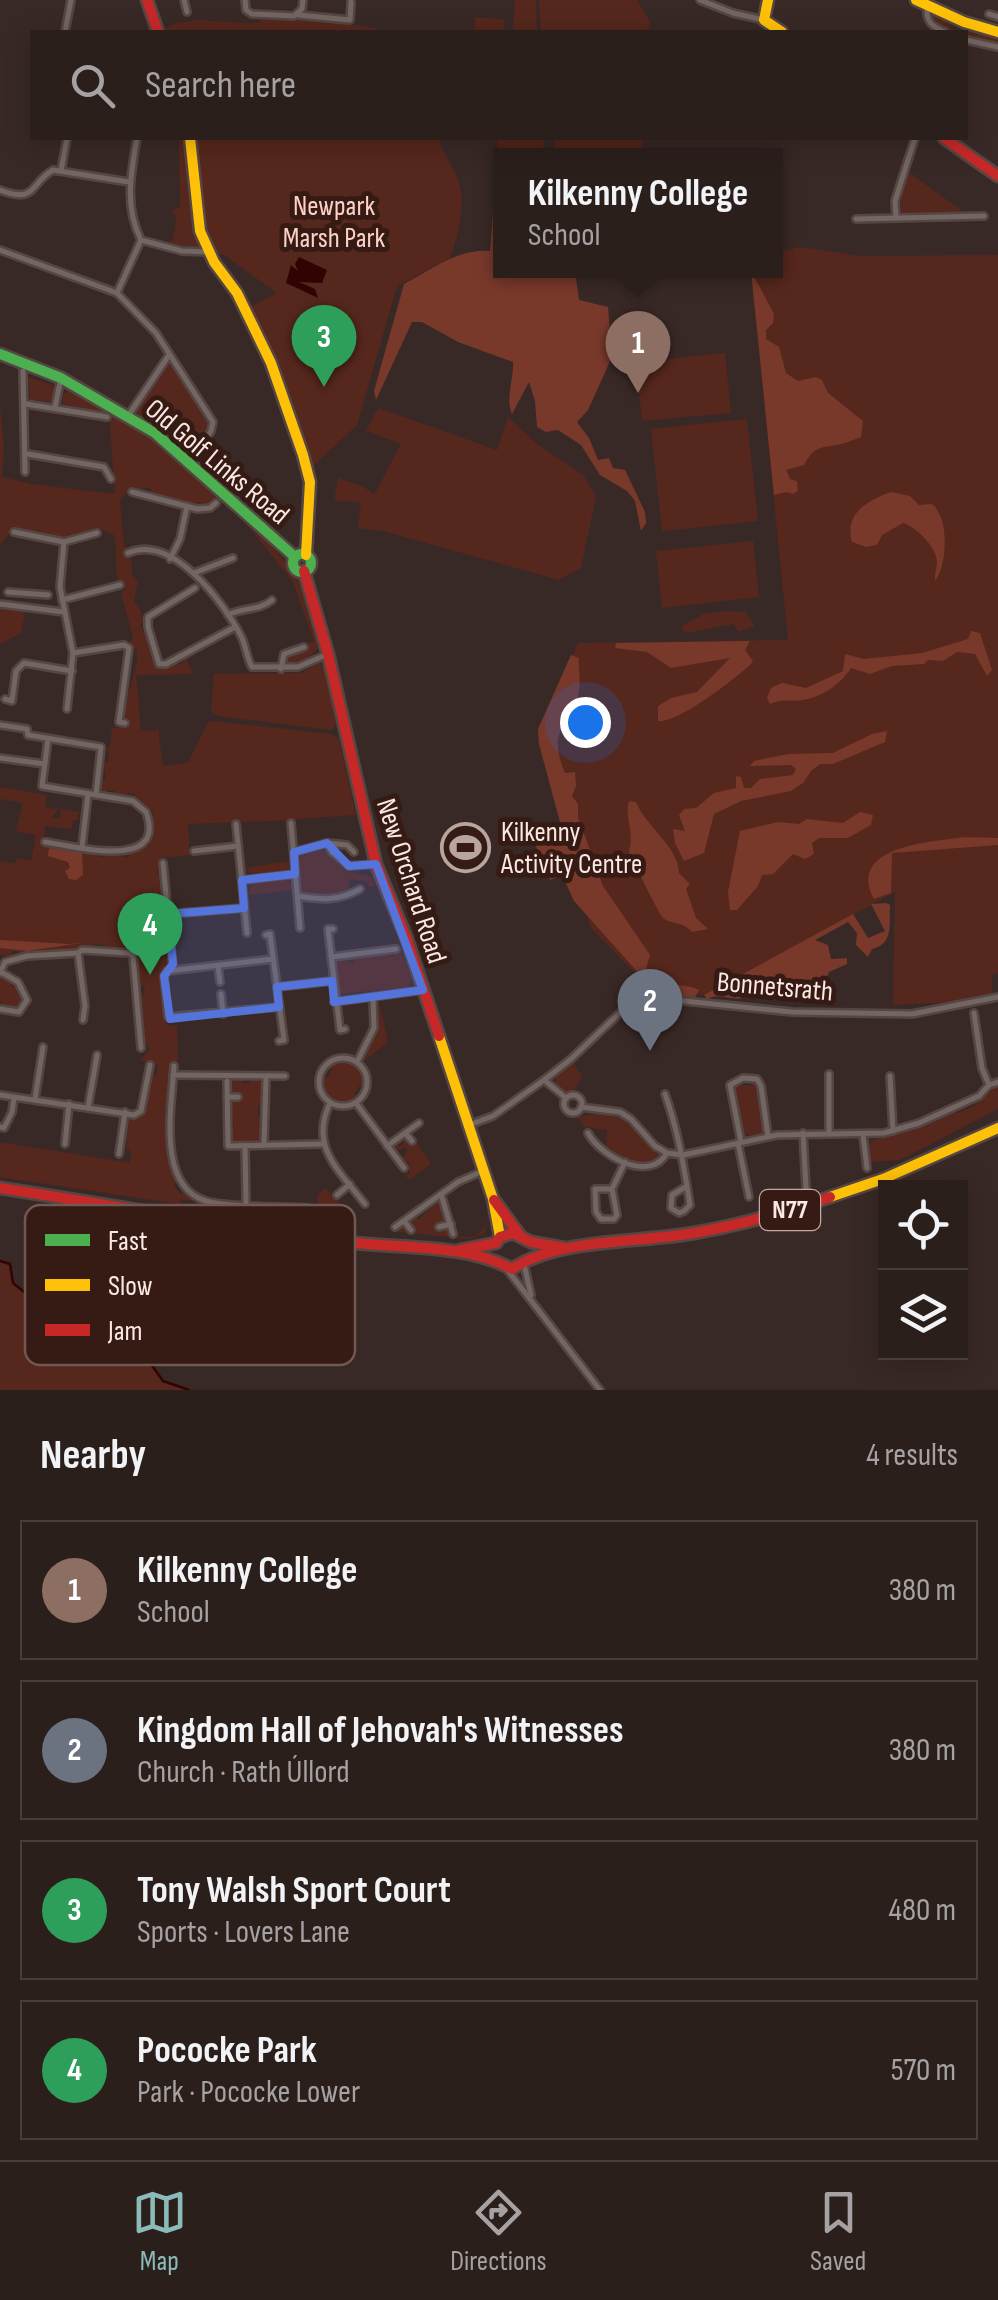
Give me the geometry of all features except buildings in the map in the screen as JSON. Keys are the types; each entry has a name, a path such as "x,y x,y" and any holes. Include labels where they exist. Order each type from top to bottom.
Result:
{"street":[{"path":"65,30 71,0"},
{"path":"147,0 157,30"},
{"path":"184,0 188,12"},
{"path":"245,0 246,10 252,14 350,20 351,2"},
{"path":"298,15 302,0"},
{"path":"700,0 764,20 779,30"},
{"path":"764,20 768,0"},
{"path":"924,3 964,22 998,32"},
{"path":"924,3 930,25 941,30"},
{"path":"994,16 998,7"},
{"path":"968,40 998,47"},
{"path":"61,171 67,140"},
{"path":"117,293 141,240 133,223 129,182 137,140"},
{"path":"190,140 196,214 208,252 237,293 260,340 280,384 303,455 310,482 300,556"},
{"path":"896,217 895,201 915,140"},
{"path":"947,140 998,176"},
{"path":"0,190 28,194 47,173 61,171 129,182"},
{"path":"856,219 984,216"},
{"path":"141,240 184,251 208,252"},
{"path":"0,250 117,293 145,320 213,422 191,462"},
{"name":"Old Golf Links Road","path":"0,354 61,378 128,416 191,462 300,556 294,568 304,571"},
{"path":"128,416 170,354"},
{"path":"24,371 25,472"},
{"path":"55,408 61,378"},
{"path":"25,404 106,417"},
{"path":"26,453 104,467 111,479"},
{"path":"132,492 206,509 216,503"},
{"path":"170,558 180,540 187,506"},
{"path":"14,532 64,542 96,533"},
{"path":"64,542 60,580 73,653 67,709"},
{"path":"128,553 148,550 170,558 212,590 242,639 250,666 302,667 328,654"},
{"path":"194,574 234,558"},
{"name":"New Orchard Road","path":"304,571 328,654 376,864 470,1125 493,1200 498,1240"},
{"path":"62,600 120,585"},
{"path":"150,614 195,588"},
{"path":"8,592 48,595"},
{"path":"38,609 40,594"},
{"path":"228,615 259,608 272,600"},
{"path":"0,604 64,612"},
{"path":"144,608 150,614"},
{"path":"150,614 148,627 160,665 235,627"},
{"path":"73,653 124,644 129,648 119,722 126,723"},
{"path":"281,668 284,654 304,647"},
{"path":"5,699 12,701 16,672 24,663 72,671"},
{"path":"0,726 27,729 28,735 100,746 82,847"},
{"path":"46,842 127,852 142,844 149,820 133,801 42,786 48,739"},
{"path":"0,758 45,764"},
{"path":"290,823 300,928"},
{"path":"236,824 247,933"},
{"path":"328,843 332,852 349,866 376,864"},
{"path":"294,852 328,843 347,844 354,852"},
{"path":"194,850 238,846"},
{"path":"163,863 173,969"},
{"path":"242,880 295,874"},
{"path":"298,896 330,900 360,889"},
{"path":"168,914 244,908"},
{"path":"333,928 328,929 334,1002 340,1030 344,1029"},
{"path":"266,935 270,934 284,1040 278,1041"},
{"path":"0,1010 20,1012 28,1000 18,982 0,972 2,960 82,950 129,953 133,956 141,1048"},
{"path":"331,957 392,952"},
{"path":"78,953 83,1020"},
{"path":"273,959 173,969 164,976 168,1017 279,1007"},
{"path":"218,966 220,982"},
{"path":"277,987 332,981"},
{"path":"334,1002 424,990"},
{"path":"221,994 223,1014"},
{"path":"358,1061 340,1058 326,1066 320,1084 330,1103 356,1103 362,1096 366,1080 358,1061 374,1028 373,997"},
{"name":"Bonnetsrath","path":"470,1125 493,1116 544,1080 624,1008 655,998 792,1012 913,1014 998,998"},
{"path":"974,1012 982,1068 989,1085"},
{"path":"35,1099 44,1051"},
{"path":"88,1108 95,1058"},
{"path":"0,1095 134,1115 141,1111 150,1065"},
{"path":"174,1066 170,1142 181,1182 202,1200 261,1205"},
{"path":"828,1074 830,1134"},
{"path":"173,1075 285,1076"},
{"path":"890,1076 893,1131"},
{"path":"264,1145 266,1077"},
{"path":"749,1197 730,1084 743,1078 757,1079 768,1136"},
{"path":"544,1080 566,1098 577,1096 581,1107"},
{"path":"227,1081 228,1146 322,1144"},
{"path":"566,1098 568,1112 574,1113 581,1107 620,1112 631,1118 646,1138 668,1153 680,1155 768,1136 863,1136 893,1131 978,1096 998,1082"},
{"path":"666,1094 676,1126 680,1155 687,1186 690,1205 675,1212 671,1208 672,1195 687,1186"},
{"path":"227,1097 238,1097"},
{"path":"0,1127 4,1128 9,1120 14,1098"},
{"path":"330,1103 323,1119 322,1144 365,1204"},
{"path":"356,1103 404,1168"},
{"path":"65,1144 69,1104"},
{"path":"119,1154 125,1112"},
{"path":"387,1146 419,1122"},
{"name":"N77","path":"355,1242 456,1250 502,1265 570,1249 695,1233 764,1218 883,1179 998,1128"},
{"path":"406,1133 412,1141"},
{"path":"588,1133 592,1140 625,1162 642,1168 661,1163 668,1153"},
{"path":"803,1133 806,1188"},
{"path":"863,1136 867,1168"},
{"path":"245,1146 246,1204"},
{"path":"612,1189 594,1190 596,1212 601,1219 614,1219 617,1215 612,1189 625,1162"},
{"path":"395,1227 466,1177 484,1171"},
{"path":"338,1195 350,1184"},
{"name":"N77","path":"0,1188 110,1205"},
{"path":"441,1194 454,1234"},
{"name":"New Orchard Road","path":"493,1200 522,1237"},
{"path":"404,1221 411,1230"},
{"path":"440,1227 451,1224"},
{"name":"N77","path":"456,1250 512,1234 570,1249"},
{"path":"522,1237 530,1252 526,1262 532,1298"},
{"path":"498,1240 502,1265 532,1298 560,1341 600,1390"}],"highlighted area":[{"path":"327,843 349,866 376,864 423,990 334,1002 332,981 277,987 279,1007 170,1019 164,976 173,964 168,914 244,908 242,880 295,874 294,852"}],"green space":[{"path":"515,0 536,0 537,30 513,30"},
{"path":"539,0 637,0 650,22 649,30 541,30"},
{"path":"931,14 956,30 949,30 939,26"},
{"path":"475,17 505,20 503,30 474,30"},
{"path":"262,18 338,22 378,30 163,29 187,22 259,23"},
{"path":"968,32 998,38 998,42 968,38"},
{"path":"179,140 186,140 199,247 196,249 168,242 173,239 177,215 172,214 173,210 180,207"},
{"name":"Newpark Marsh Park","path":"195,140 439,140 457,177 461,211 450,258 397,286 357,425 313,466 264,340 240,291 213,255 220,259 252,306 277,293 224,255 213,253 202,215"},
{"path":"498,140 545,140 544,148 497,148"},
{"path":"555,140 643,140 642,148 554,148"},
{"path":"908,172 968,215 902,214 900,199"},
{"path":"800,247 860,256 998,255 998,973 992,975 992,993 952,1002 893,1005 895,892 704,995 654,992 590,927 542,732 578,643 788,640 752,278 783,278 783,251"},
{"path":"725,353 731,413 642,421 636,362"},
{"path":"168,359 210,421 194,450 182,447 137,411"},
{"path":"28,377 52,385 51,402 30,399"},
{"path":"68,391 100,408 100,413 63,404 63,394"},
{"path":"0,408 2,477 115,494 109,413 150,437 221,499 215,498 206,507 198,502 197,507 151,493 151,488 140,492 132,486 120,501 124,547 128,547 124,554 131,557 132,575 138,582 134,602 144,622 140,624 143,632 147,632 157,665 163,669 176,662 178,666 186,659 193,674 136,675 141,731 158,730 163,766 188,763 212,721 331,734 339,739 356,815 296,819 296,844 294,820 188,824 190,855 159,858 165,859 157,869 166,912 162,913 166,917 169,948 165,949 165,957 170,957 171,967 162,977 168,1026 177,1025 178,1065 171,1065 168,1110 168,1139 177,1182 174,1185 180,1194 186,1192 207,1203 181,1199 180,1204 0,1177 0,1142 130,1163 131,1153 125,1145 129,1142 124,1140 130,1118 144,1114 148,1089 153,1086 149,1084 158,1065 140,1060 150,1050 142,1039 141,996 145,994 144,986 139,987 134,953 94,943 93,947 70,951 21,955 12,951 12,956 0,955 0,861 31,861 36,835 16,831 23,803 0,799 0,787 47,795 45,807 58,809 52,818 60,819 61,809 79,812 72,829 45,826 43,845 98,852 99,857 106,857 107,853 129,858 129,854 145,844 149,846 153,838 149,836 150,818 154,816 151,809 135,799 135,794 128,793 126,797 100,790 101,781 106,778 103,763 108,762 109,751 105,750 110,746 112,728 127,727 123,713 137,663 121,593 125,583 118,580 114,535 96,527 81,537 80,533 72,535 73,539 42,536 35,531 34,535 20,533 13,528 0,545"},
{"path":"378,408 497,450 508,417 537,444 583,475 596,496 581,568 559,580 383,531 358,528 361,502 334,501 338,478 374,495 401,444 366,431"},
{"path":"747,419 758,521 662,531 651,429"},
{"path":"240,516 282,559 310,607 320,647 301,663 285,661 287,656 296,655 294,651 306,651 307,644 314,641 293,582"},
{"path":"753,541 759,597 662,608 656,551"},
{"path":"0,609 25,612 21,633 0,644"},
{"path":"746,612 755,626 738,632 734,624 685,633 681,626 704,614"},
{"path":"319,663 325,668 336,723 332,730 218,716 211,711 214,674 301,673"},
{"path":"319,847 347,871 371,877 376,885 370,887 365,881 349,879 349,893 319,897 319,892 315,896 301,891 297,858"},
{"path":"290,861 289,871 252,874 245,868"},
{"path":"288,880 294,890 248,895 252,883"},
{"path":"401,950 412,979 408,987 339,994 335,961 347,959 348,963 354,962 354,958 385,953 392,957"},
{"path":"0,978 15,982 12,986 21,990 25,1001 20,1009 5,1010 0,1000"},
{"path":"379,1002 388,1042 364,1061 378,1028"},
{"path":"338,1061 357,1064 362,1075 363,1088 359,1086 354,1094 357,1097 344,1103 333,1100 323,1084 323,1076 328,1078 332,1070 328,1067"},
{"path":"573,1063 582,1077 572,1092 564,1092 556,1085 556,1077"},
{"path":"224,1079 263,1082 262,1105 258,1105 258,1116 262,1117 259,1142 232,1141 230,1103 239,1095 231,1093 229,1081"},
{"path":"737,1081 738,1085 751,1085 754,1081 758,1086 764,1129 761,1135 743,1135 734,1088"},
{"path":"998,1085 998,1109 900,1160 871,1162 868,1145 874,1140 972,1107"},
{"path":"602,1113 626,1120 659,1152 660,1159 639,1164 626,1158 606,1147 607,1130 585,1127 577,1117"},
{"path":"402,1138 411,1144 415,1141 431,1164 409,1180 405,1175 410,1172 410,1164 402,1158 408,1151 405,1147 398,1151 393,1148 404,1143"},
{"path":"325,1188 339,1202 317,1204 318,1194"},
{"path":"439,1201 447,1219 438,1225 439,1229 447,1228 452,1236 474,1237 484,1229 487,1216 485,1233 470,1239 398,1232 404,1224 410,1232 413,1230 410,1221 414,1217 419,1219"},
{"path":"0,1261 10,1264 13,1283 25,1292 25,1365 152,1365 163,1381 189,1390 0,1390"}],"shaded area":[{"path":"493,213 493,278 576,278 579,300 608,307 616,348 588,410 577,422 598,460 609,458 613,468 625,470 645,512 646,523 641,531 635,501 627,491 600,475 581,445 558,430 546,432 537,427 529,382 512,414 509,402 513,362 458,342 422,322 412,322 376,400 374,391 404,284 455,257 490,251"},
{"path":"299,257 327,270 322,283 299,282 315,289 318,298 286,283 291,265 298,271 295,264"},
{"path":"752,278 774,314 766,339 779,347 786,373 798,381 816,377 822,380 828,393 863,421 861,437 817,449 804,465 786,470 790,479 797,481 798,491 774,495"},
{"path":"891,492 910,496 919,505 932,504 938,510 945,541 935,581 937,563 933,550 908,525 903,523 882,535 877,545 866,547 852,542 854,516 866,504"},
{"path":"971,631 980,633 992,670 987,676 975,654 957,652 943,661 892,666 870,674 851,668 830,689 798,701 770,704 767,698 771,688 782,683 806,688 843,671 845,654 864,659 922,653 968,639"},
{"path":"750,641 745,650 753,661 743,671 692,708 658,721 658,706 671,698 697,692 730,658 671,668 647,652 615,648 616,643"},
{"path":"571,655 579,658 580,687 559,735 559,757 565,773 575,772 572,796 578,804 578,817 603,886 650,955 646,969 664,982 699,990 695,997 662,995 652,988 574,901 562,875 550,880 535,844 564,837 538,729"},
{"path":"887,731 885,742 833,764 820,764 791,791 741,801 714,814 704,853 684,861 673,829 685,831 679,815 684,809 696,808 714,793 736,788 736,776 741,777 744,788 751,788 760,779 793,775 796,769 791,765 750,766 754,761 788,754 833,753"},
{"path":"629,801 636,802 673,854 679,873 690,884 686,889 696,918 708,929 692,932 663,918 629,852"},
{"path":"860,812 873,815 871,825 848,838 819,838 812,843 814,854 805,859 793,854 773,874 762,875 758,886 737,910 730,910 728,892 740,831 778,822 799,824 807,819 843,823"},
{"path":"964,837 998,838 998,845 892,853 891,893 874,899 868,881 881,857 896,850 914,845"},
{"path":"49,848 82,853 83,875 69,879 65,871 70,868 68,862 48,856"},
{"path":"871,904 890,905 887,938 868,957 856,945 857,933 848,922 815,940 828,945 831,959 847,958 847,964 829,972 825,981 816,979 800,993 763,995 759,986 739,998 707,999 704,995 853,914 868,938 885,931"},
{"path":"0,940 88,942 27,951 0,948"}],"waterway":[{"path":"0,1261 10,1264 13,1283 25,1292"},
{"path":"152,1365 163,1381 189,1390"}],"traffic: fast":[{"path":"0,354 61,378 155,433 295,557"},
{"path":"302,554 311,563 302,572 293,563 302,554"}],"traffic: slow":[{"path":"768,0 764,20 779,30"},
{"path":"916,0 964,22 998,32"},
{"path":"190,140 200,231 214,262 237,293 271,363 303,455 310,482 306,555"},
{"path":"439,1036 493,1199 500,1237"},
{"path":"830,1197 883,1179 998,1128"}],"traffic: jam":[{"path":"147,0 157,30"},
{"path":"947,140 998,176"},
{"path":"304,571 328,654 376,864 406,937 439,1036"},
{"path":"0,1188 108,1205"},
{"path":"355,1242 453,1251 512,1269 552,1252 711,1230 830,1197"},
{"path":"494,1200 519,1234"},
{"path":"460,1250 496,1243 500,1237 513,1233 531,1242 564,1248"}],"place":[{"name":"Tony Walsh Sport Court","path":"324,387"},
{"name":"Kilkenny College","path":"638,393"},
{"name":"Kilkenny Activity Centre","path":"466,848"},
{"name":"Pococke Park","path":"150,975"},
{"name":"Kingdom Hall of Jehovah's Witnesses","path":"650,1051"}]}
